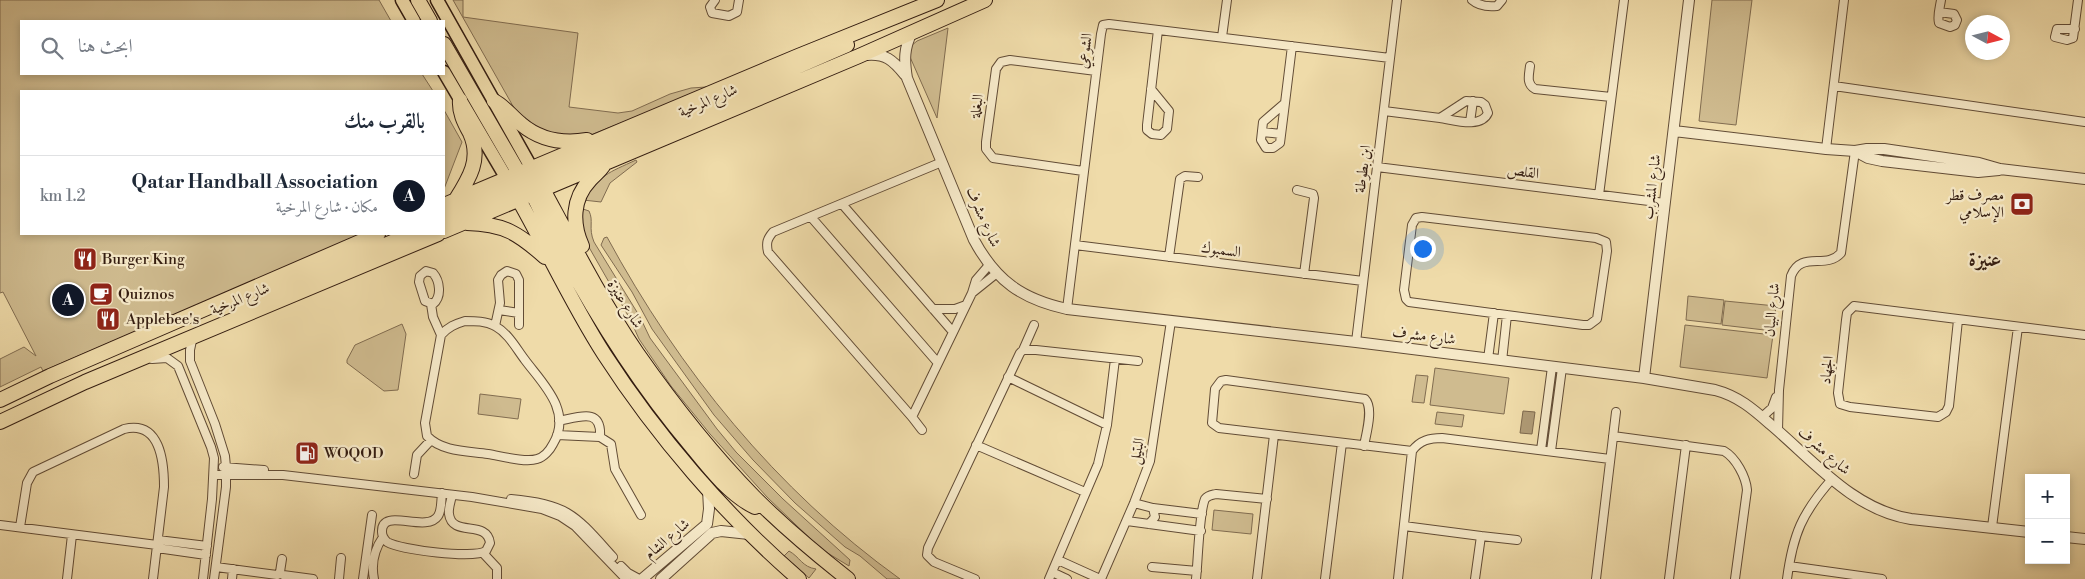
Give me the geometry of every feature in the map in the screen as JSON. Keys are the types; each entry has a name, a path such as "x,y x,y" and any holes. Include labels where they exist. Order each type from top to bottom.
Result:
{"highway":[{"path":"418,0 429,20"},
{"name":"شارع المرخية","path":"445,231 462,223 605,138 798,56 937,0"},
{"name":"شارع المرخية","path":"449,203 606,162 859,56 985,0"},
{"path":"445,219 830,54 862,38 886,22"},
{"path":"445,46 525,184 589,304 653,398 703,460 726,484 753,506 768,510"},
{"path":"449,203 472,173 475,154 473,140 461,114 460,100"},
{"path":"494,101 507,110 521,124 546,138 566,142 605,138"},
{"path":"593,282 590,261 577,234 575,215 578,200 583,189 606,162"},
{"name":"شارع عنيزة","path":"525,184 553,264 604,355 664,436 708,490 749,534 799,579"},
{"name":"شارع عنيزة","path":"525,184 593,282 636,351 672,401 737,478 768,510 848,579"},
{"path":"462,223 483,223 504,228 522,237 553,264"},
{"name":"شارع المرخية","path":"0,400 50,376 376,235"},
{"path":"199,333 223,314 409,235"},
{"name":"شارع المرخية","path":"0,422 85,382 199,333 436,235"}],"main road":[{"path":"402,0 413,20"},
{"name":"شارع عنيزة","path":"437,0 494,101 525,184"},
{"name":"شارع عنيزة","path":"445,74 460,100 525,184"}],"street":[{"path":"715,0 710,6 712,14 729,16 737,12 739,0"},
{"path":"1222,37 1227,0"},
{"name":"ابن بطوطة","path":"1356,342 1397,0"},
{"path":"1472,0 1478,4 1491,7 1497,6 1502,0"},
{"path":"1599,195 1624,0"},
{"name":"شارع المشرب","path":"1644,378 1689,0"},
{"path":"1826,149 1844,0"},
{"path":"1939,12 1941,0"},
{"path":"2075,29 2078,0"},
{"name":"الشوعي","path":"1067,309 1096,71 1104,25 1109,24 1222,37 1390,58"},
{"path":"1151,89 1169,111 1168,129 1162,135 1152,134 1147,130 1151,89 1158,30"},
{"name":"شارع مشرف","path":"912,32 904,54 907,78 974,240 996,273 1007,284 1027,296 1067,309 1356,342 1644,378 1726,393 1745,403 1832,479 1867,505 1893,516 2025,531"},
{"path":"1285,104 1263,122 1261,140 1263,145 1270,149 1280,143 1285,104 1292,46"},
{"name":"شارع مشرف","path":"859,56 883,55 892,59 907,78"},
{"name":"البغلة","path":"1083,171 993,158 986,149 996,69 1000,62 1010,60 1096,71"},
{"path":"1530,66 1528,80 1530,86 1535,89 1611,97"},
{"path":"1834,86 2085,122"},
{"path":"1384,110 1440,118 1470,122 1482,121 1488,113 1485,105 1473,101 1460,104 1440,118"},
{"path":"1470,122 1473,101"},
{"path":"1674,131 1826,149 1855,151 1884,149 1979,163 2000,169 2085,179"},
{"path":"1262,132 1281,134"},
{"name":"شارع البيان","path":"1778,430 1779,390 1791,276 1801,263 1832,260 1841,253 1855,151"},
{"path":"922,430 912,416 768,252 766,245 768,238 773,232 942,162"},
{"name":"القلص","path":"1377,167 1665,203"},
{"path":"1169,257 1180,178 1185,176 1198,177"},
{"path":"1297,190 1309,192 1313,194 1314,198 1304,274"},
{"path":"842,204 953,332"},
{"path":"811,217 938,363"},
{"path":"1422,217 1596,238 1606,242 1607,251 1599,312 1594,322 1583,325 1507,315 1413,303 1406,299 1404,290 1412,225 1416,218 1422,217"},
{"name":"السمبوك","path":"1075,245 1363,282"},
{"path":"912,416 972,293 976,280 989,265"},
{"path":"495,326 499,310 498,280 501,274 510,271 516,274 519,280 518,325"},
{"path":"972,293 996,273"},
{"path":"431,304 433,317 441,335 425,423 425,431 431,440 449,448 534,460 545,455 558,435 559,421 555,401 550,391 509,337 495,326 476,321 450,327 441,335"},
{"path":"933,309 955,309 966,305"},
{"name":"الجهاد","path":"1958,320 1949,406 1943,415 1938,417 1840,404 1838,393 1846,320 1850,309 1861,306 2085,335"},
{"path":"499,310 519,313"},
{"path":"1488,359 1494,313"},
{"path":"1502,361 1507,315"},
{"name":"البتيل","path":"1100,579 1127,521 1150,461 1171,321"},
{"path":"975,579 934,562 927,555 928,548 1034,325"},
{"path":"1992,527 2018,327"},
{"path":"199,333 190,350 190,361 215,424 225,456 226,471 226,487 214,579"},
{"path":"1023,350 1138,361"},
{"path":"135,361 168,358 178,366 211,447 214,471 203,579"},
{"path":"1067,579 1050,575 1098,464 1107,425 1115,359"},
{"path":"1541,450 1557,368"},
{"path":"1551,451 1557,368"},
{"path":"1008,377 1107,425"},
{"path":"1364,446 1369,409 1368,401 1365,399 1226,380 1218,384 1215,389 1212,416 1214,426 1219,428 1364,446 1412,451"},
{"name":"شارع البيان","path":"1762,417 1772,408 1779,390"},
{"path":"1596,579 1616,412"},
{"path":"559,421 590,416 596,419 601,426 600,438"},
{"path":"20,527 27,483 33,472 124,429 136,427 150,432 156,441 164,472 153,579"},
{"path":"558,435 600,438 611,444 615,468 640,515"},
{"path":"1257,579 1274,435"},
{"path":"1613,436 1686,445 1724,451 1729,454 1746,484 1735,579"},
{"path":"1398,579 1412,451 1416,445 1432,438 1610,458"},
{"path":"414,474 417,455 431,440"},
{"path":"1324,579 1342,443"},
{"path":"976,445 1085,492"},
{"path":"1669,579 1686,445"},
{"path":"214,471 283,475 452,494 534,507 560,516 582,532 626,579"},
{"path":"1787,579 1797,531 1802,519 1813,501 1832,479"},
{"name":"شارع الشام","path":"642,579 704,527 709,520 708,490"},
{"path":"374,579 374,555 383,537 382,528 385,523 391,520 424,523 433,520 439,512 442,493"},
{"path":"383,537 390,543 424,550 456,554 484,553 490,543 487,534 482,530 459,527 451,521 449,514 452,494"},
{"path":"1152,566 1196,575 1202,514 1206,499 1210,495 1216,494 1267,500"},
{"path":"472,497 530,500 556,506 580,521 625,571 638,579"},
{"path":"1134,503 1153,508 1202,514"},
{"path":"1149,524 1155,517 1153,508"},
{"path":"363,579 372,516"},
{"path":"709,520 718,522 718,528 714,532"},
{"path":"1127,521 1201,531"},
{"path":"0,525 158,544 207,546"},
{"path":"1404,526 1517,540"},
{"name":"شارع الشام","path":"661,579 714,532 749,534"},
{"path":"67,579 72,535"},
{"path":"1475,579 1481,536"},
{"path":"2070,537 2085,539"},
{"path":"158,544 206,555"},
{"path":"484,553 497,568 497,579"},
{"path":"339,579 342,558"},
{"path":"280,576 282,559"},
{"path":"1058,560 1100,579"},
{"path":"1789,566 1850,577 1882,579"},
{"path":"216,567 313,579"},
{"path":"232,579 233,569"}],"shaded area":[{"path":"0,0 379,0 390,20 20,20 20,75 423,75 432,90 20,90 20,235 361,235 43,371 41,367 0,387 0,359 24,347 36,356 3,292 0,293"},
{"path":"453,0 463,0 463,17 578,33 569,107 618,113 632,111 670,94 691,88 706,87 583,138 541,134 518,115"},
{"path":"1712,0 1752,0 1736,125 1699,121"},
{"path":"948,28 937,118 910,57 911,46 917,41"},
{"path":"445,112 462,142 445,186"},
{"path":"636,160 637,162 610,183 601,202 583,200 600,179"},
{"path":"580,208 589,211 591,233 594,242 640,317 650,338 717,429 736,452 783,499 850,560 849,566 821,549 767,497 710,434 671,386 639,339 630,319 582,235"},
{"path":"607,237 635,286 666,334 734,424 772,467 812,507 900,579 887,579 860,556 845,547 795,503 753,460 714,415 652,329 632,292 601,245 604,238"},
{"path":"1688,296 1724,300 1721,324 1686,320"},
{"path":"1725,301 1776,306 1773,331 1722,325"},
{"path":"402,324 406,334 398,390 384,391 347,363 347,360 355,345"},
{"path":"1685,325 1773,335 1767,378 1680,367"},
{"path":"1435,368 1509,378 1504,414 1430,405"},
{"path":"1416,375 1428,376 1424,403 1412,402"},
{"path":"480,394 521,399 518,419 478,414"},
{"path":"1523,411 1535,412 1532,434 1520,433"},
{"path":"1437,412 1464,415 1462,427 1435,424"},
{"path":"1214,510 1253,514 1251,534 1212,530"},
{"path":"789,551 807,566 816,569 809,578 784,556"}],"place":[{"name":"مصرف قطر الإسلامي","path":"2022,204"},
{"name":"Burger King","path":"85,259"},
{"name":"Quiznos","path":"101,294"},
{"name":"Qatar Handball Association","path":"68,300"},
{"name":"Applebee's","path":"108,319"},
{"name":"WOQOD","path":"307,453"}],"district":[{"name":"عنيزة","path":"1985,260"}]}
